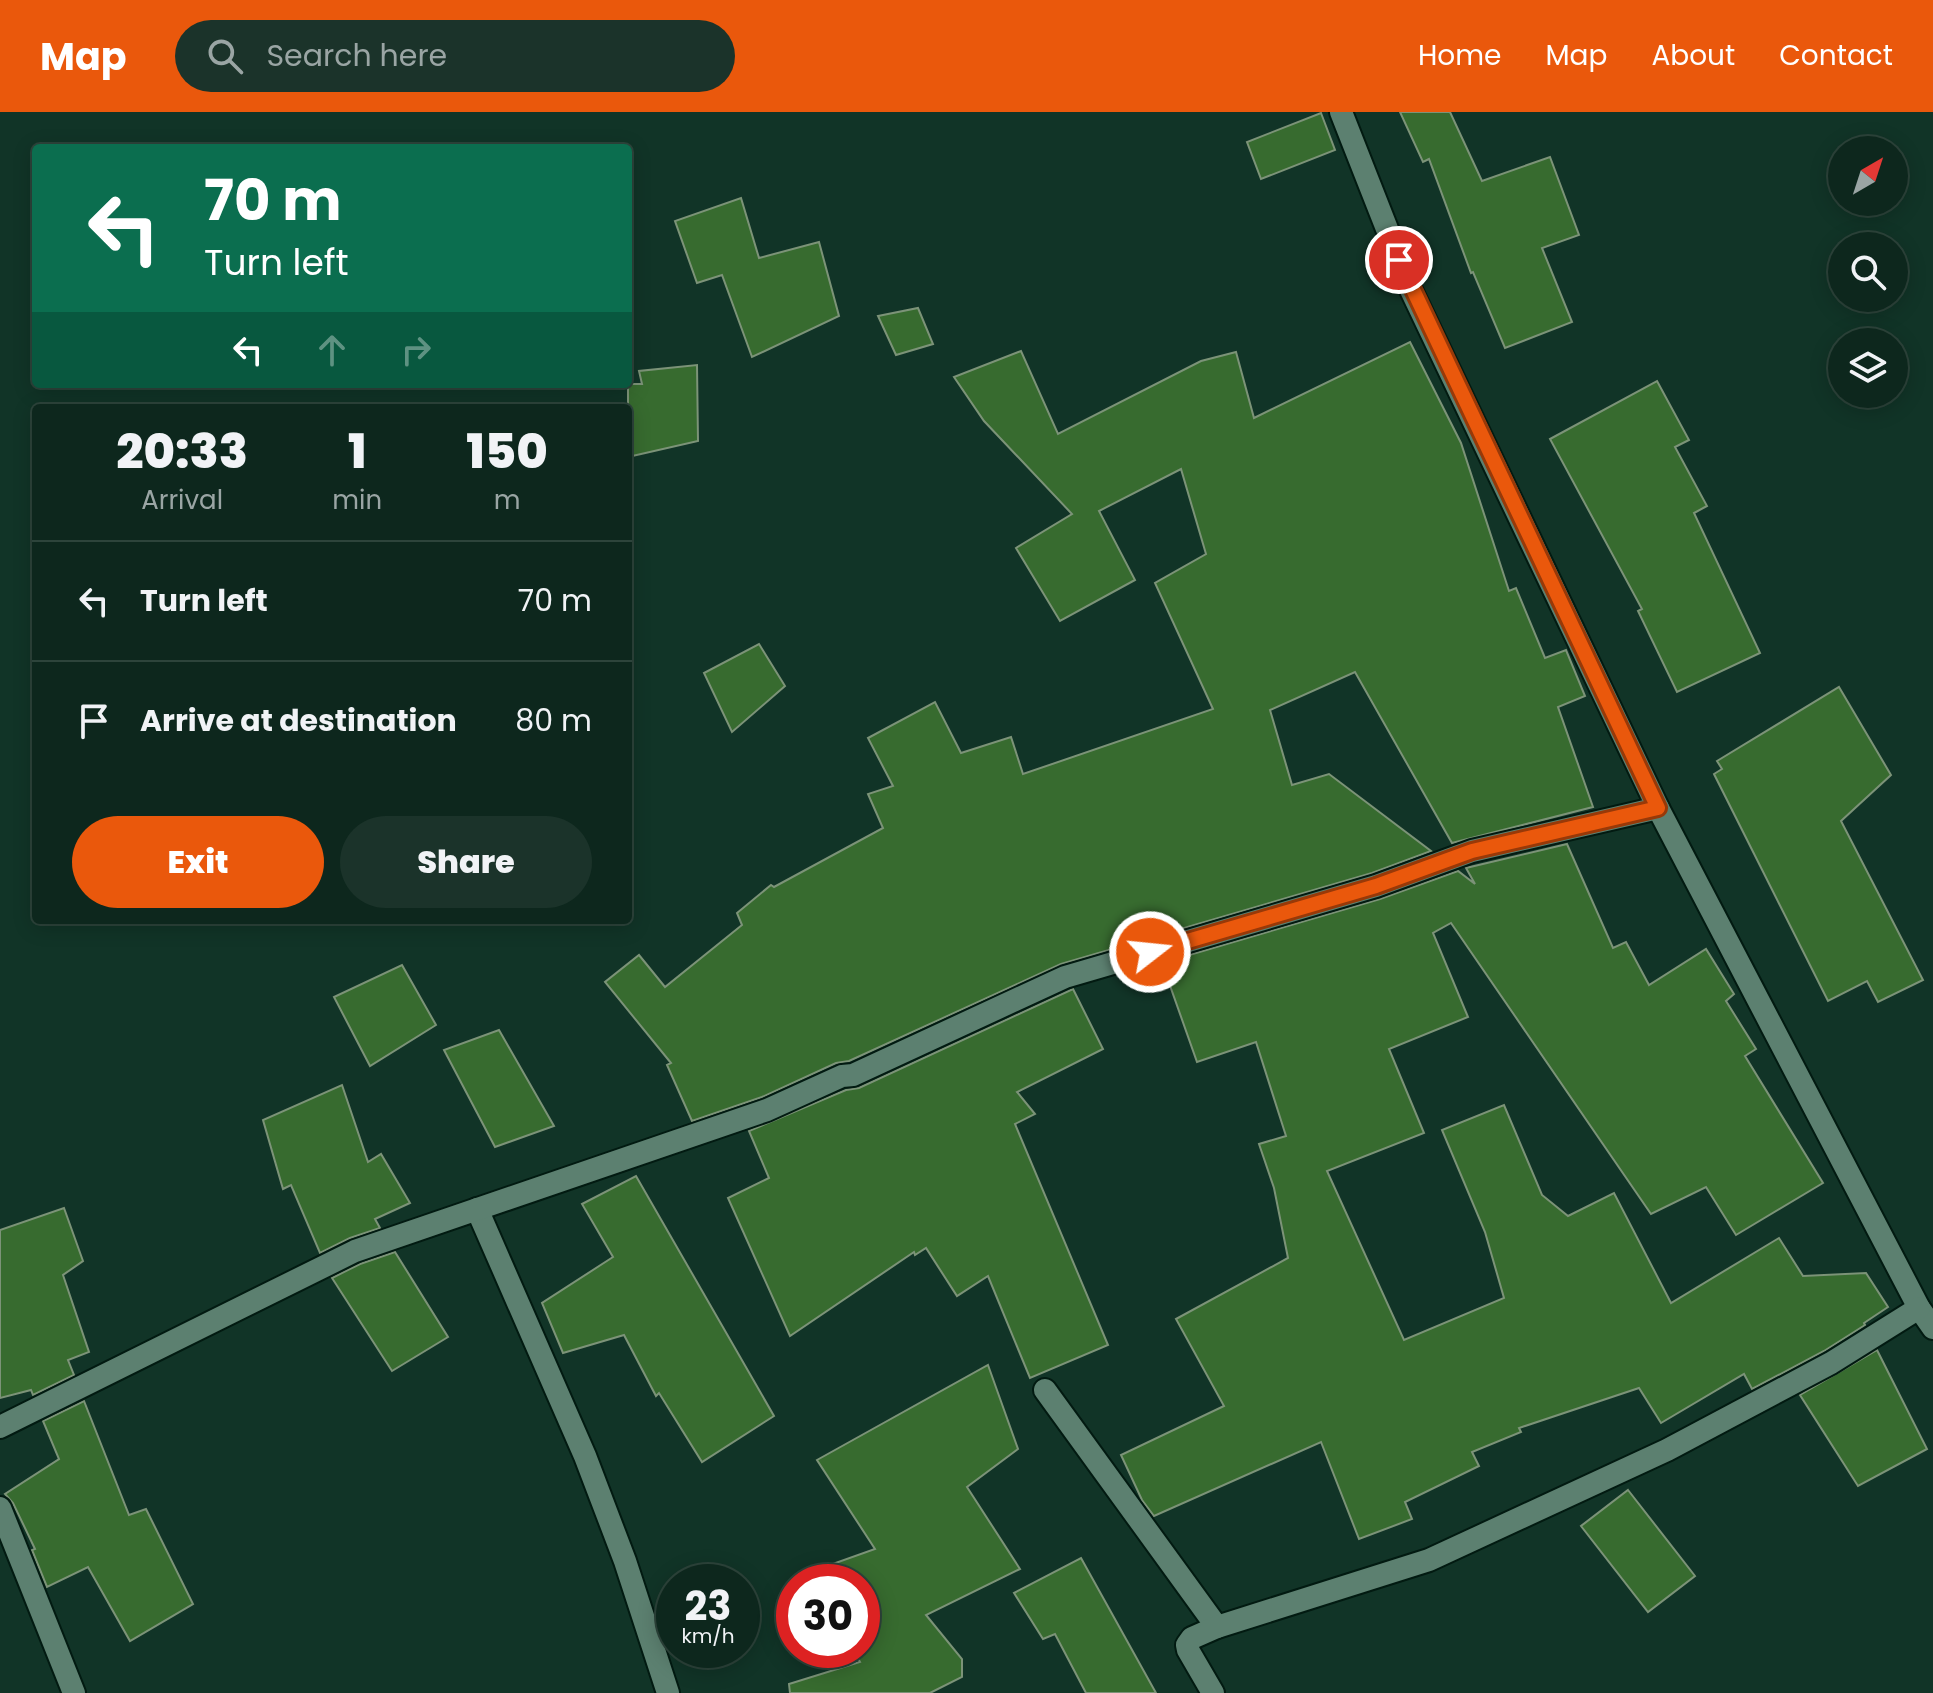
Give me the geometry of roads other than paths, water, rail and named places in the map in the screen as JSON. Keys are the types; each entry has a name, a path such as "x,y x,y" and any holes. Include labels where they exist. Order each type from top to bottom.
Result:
{"street":[{"path":"1341,112 1411,290 1658,808 1919,1308 1933,1328"},
{"path":"0,1427 355,1251 767,1110 842,1076 853,1075 1065,977 1376,886 1472,851 1658,808"},
{"path":"477,1209 585,1456 625,1561 668,1693"},
{"path":"1213,1693 1187,1645 1192,1638 1217,1627 1429,1560 1667,1450 1831,1363 1919,1308"},
{"path":"1045,1390 1217,1627"},
{"path":"0,1508 74,1693"}]}
